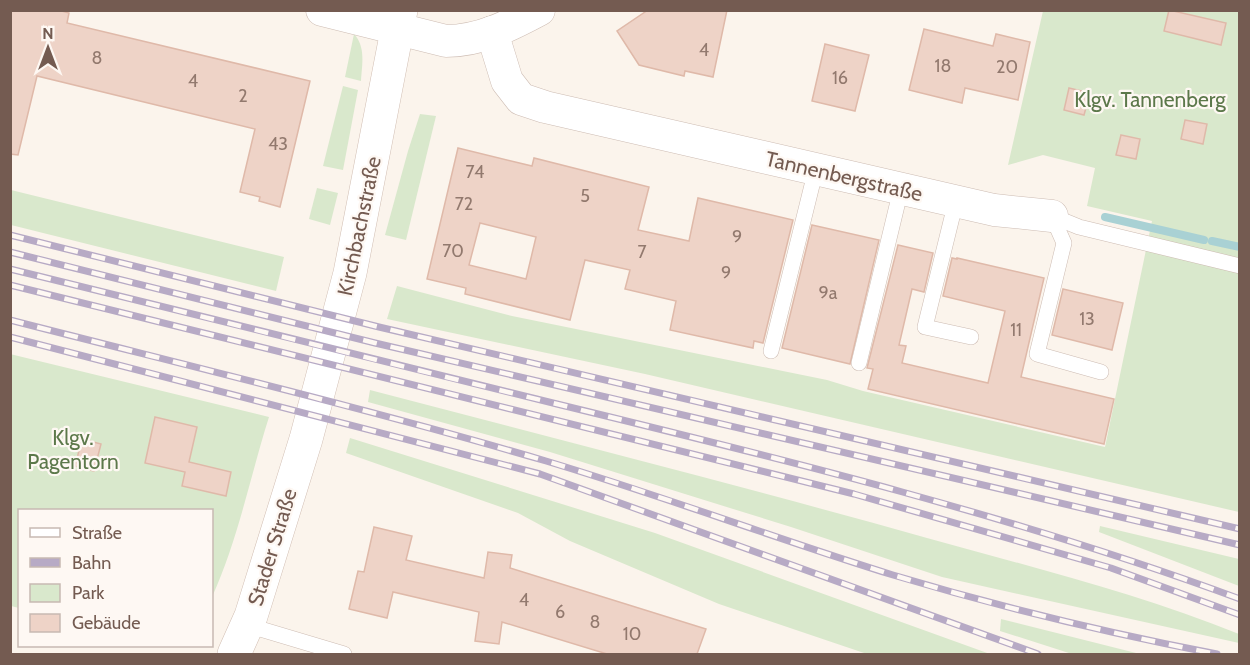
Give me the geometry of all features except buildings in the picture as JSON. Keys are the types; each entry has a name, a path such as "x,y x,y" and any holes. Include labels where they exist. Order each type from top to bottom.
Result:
{"main road":[{"name":"Kirchbachstraße","path":"306,439 350,273 400,20"},
{"name":"Stader Straße","path":"240,640 306,439"}],"street":[{"path":"322,10 400,20 446,41 465,41 506,27 539,10"},
{"name":"Tannenbergstraße","path":"492,32 507,81 521,99 545,107 994,210 1052,216"}],"lane":[{"path":"771,351 816,169"},
{"path":"859,363 901,189"},
{"path":"956,201 925,327 971,337"},
{"path":"1052,216 1064,243 1037,354 1101,372"},
{"name":"Tannenbergstraße","path":"1052,216 1079,227 1239,266"},
{"path":"240,640 344,654"}],"green space":[{"name":"Klgv. Tannenberg","path":"1043,11 1239,11 1239,512 645,374 387,319 397,286 512,316 827,380 863,391 1105,447 1152,221 1087,206 1095,168 1043,155 1008,165"},
{"path":"354,34 362,50 361,81 345,77"},
{"path":"343,86 358,90 343,170 323,166"},
{"path":"420,114 436,116 406,240 385,235"},
{"path":"317,188 338,193 330,225 309,219"},
{"path":"11,190 284,257 276,291 11,225"},
{"name":"Klgv. Pagentorn","path":"10,354 269,417 236,531 213,595 213,509 18,509 18,608 11,606"},
{"path":"370,390 788,500 1085,582 1163,606 1239,634 1239,643 942,577 550,452 368,402"},
{"path":"350,438 655,533 990,654 867,654 719,604 570,541 518,513 346,453"},
{"path":"1100,526 1239,559 1239,586 1099,532"},
{"path":"1001,619 1140,654 1072,654 1000,631"}],"waterway":[{"path":"1105,217 1204,240"},
{"path":"1212,241 1240,247"}],"railway":[{"path":"10,235 379,327 1240,529"},
{"path":"10,252 375,343 1240,545"},
{"path":"10,269 643,425 902,492 1072,542 1240,599"},
{"path":"10,285 854,494 1111,568 1240,615"},
{"path":"10,320 346,406 546,461 893,575 973,598 1095,628 1217,654"},
{"path":"10,337 540,474 1038,654"}]}
